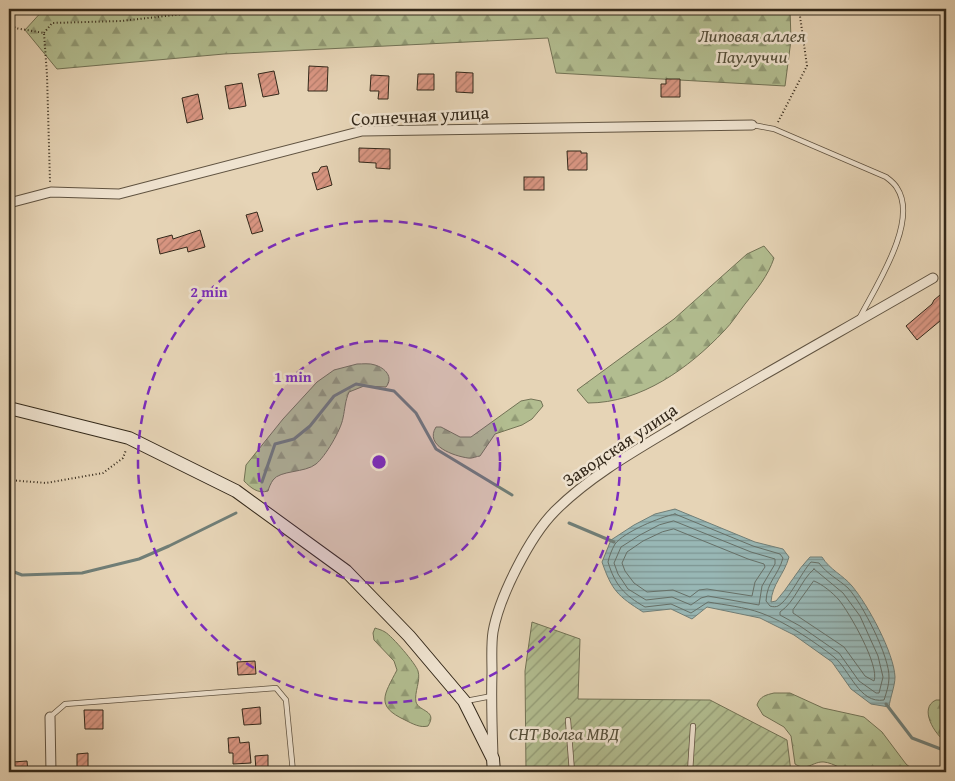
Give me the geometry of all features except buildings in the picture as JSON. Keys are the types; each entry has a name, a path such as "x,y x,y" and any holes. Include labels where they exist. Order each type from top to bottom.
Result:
{"street":[{"name":"Солнечная улица","path":"9,203 51,192 119,194 362,131 752,125"},
{"name":"Заводская улица","path":"493,759 494,631 500,608 525,554 553,513 573,495 626,456 726,396 933,278"},
{"path":"9,408 129,438 236,491 346,571 409,636 464,701 493,759 494,772"},
{"path":"50,717 51,772"}],"lane":[{"path":"752,125 774,129 886,177 897,187 902,198 903,217 898,242 858,321"},
{"path":"50,717 65,704 276,688 286,700 293,772"},
{"path":"464,701 492,696"},
{"path":"568,720 572,772"},
{"path":"690,772 693,726"}],"path":[{"path":"51,192 48,75 44,33 52,23 121,21 228,9"},
{"path":"774,129 807,66 799,9"},
{"path":"9,18 15,28 44,33"},
{"path":"9,480 46,483 103,473 123,458 129,438"}],"green space":[{"name":"Липовая аллея Паулуччи","path":"44,9 790,9 791,40 785,86 556,73 548,38 224,54 57,69 25,30"},
{"path":"764,246 774,258 772,265 758,288 727,328 680,370 645,390 627,397 608,401 588,403 577,390 674,319 747,254"},
{"path":"357,364 379,366 389,376 388,383 386,387 364,386 349,392 339,429 320,461 306,469 276,477 268,491 258,491 247,484 244,481 246,465 283,419 317,382 334,370"},
{"path":"531,399 541,401 543,406 532,419 522,425 495,434 480,456 470,458 455,455 442,449 434,440 433,434 436,427 441,427 460,437 471,437 521,401"},
{"name":"СНТ Волга МВД","path":"532,622 580,639 578,699 710,700 787,740 791,772 526,772 525,671"},
{"path":"375,628 385,632 393,639 416,667 419,679 416,702 431,717 428,726 419,726 405,720 389,710 386,705 386,693 397,670 394,661 374,640 373,633"},
{"path":"790,693 823,708 864,717 882,732 906,764 916,772 862,773 842,769 824,762 807,767 795,764 791,736 784,727 763,715 757,705 766,695"},
{"path":"936,700 941,700 946,704 946,742 933,728 928,715 928,709"}],"water":[{"path":"675,509 755,542 783,549 789,557 774,590 771,602 776,601 781,596 810,557 822,557 858,594 885,643 894,667 895,677 889,707 871,704 851,689 832,662 794,635 760,618 707,607 692,619 671,609 643,612 627,602 609,580 602,562 611,540 655,514"}],"waterway":[{"path":"262,482 275,444 294,439 310,426 334,396 356,384 394,391 416,413 436,449 512,495"},
{"path":"9,570 22,575 82,573 139,559 236,513"},
{"path":"569,523 614,542"},
{"path":"886,704 912,738 946,751"}]}
